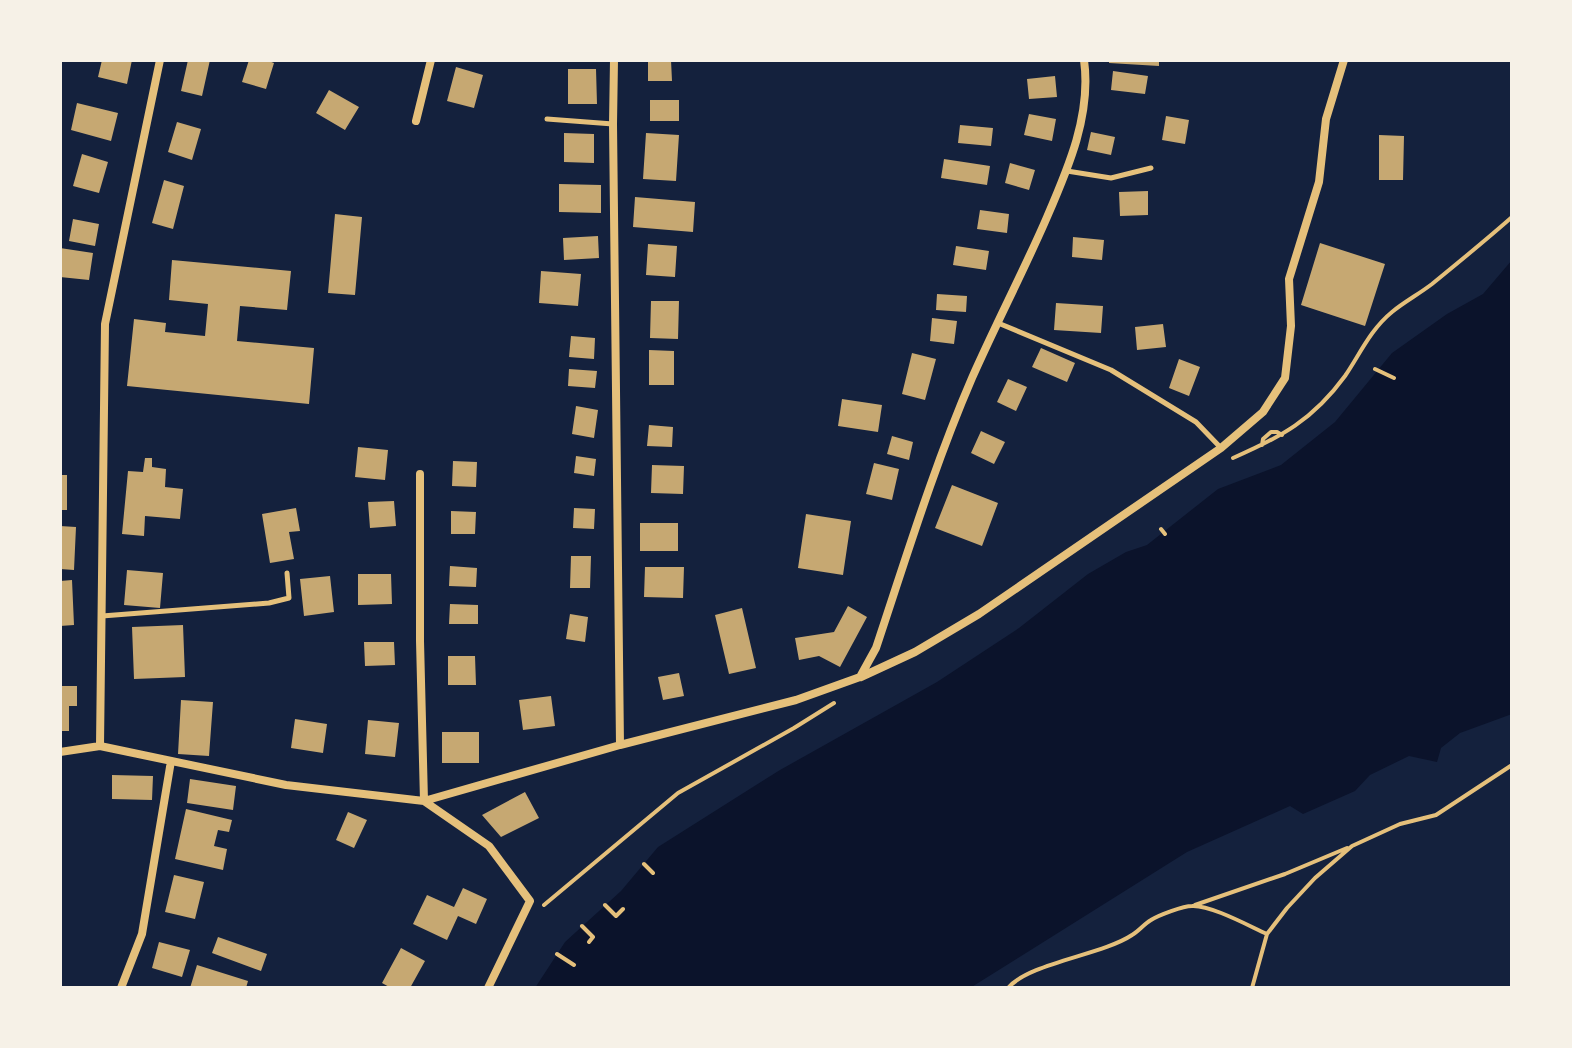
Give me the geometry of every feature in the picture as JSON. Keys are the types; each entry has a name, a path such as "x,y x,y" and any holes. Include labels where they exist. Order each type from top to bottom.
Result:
{"street":[{"path":"100,746 105,324 160,60"},
{"path":"416,121 431,60"},
{"path":"614,60 620,745"},
{"path":"860,677 876,648 938,463 972,379 1016,289 1067,171 1082,119 1086,75 1084,60"},
{"path":"60,752 100,746 286,785 424,801 620,745 796,700 860,677 915,652 979,614 1221,448 1263,412 1285,378 1291,326 1289,279 1319,182 1326,119 1344,60"},
{"path":"420,474 424,801"},
{"path":"122,988 142,934 171,761"},
{"path":"424,801 489,846 530,901 488,988"}],"lane":[{"path":"547,119 613,124"},
{"path":"1067,171 1111,178 1151,168"},
{"path":"998,323 1111,370 1196,422 1221,448"},
{"path":"102,616 269,603 289,598 287,573"}],"path":[{"path":"1375,369 1394,378"},
{"path":"1262,445 1265,435 1271,432 1282,435"},
{"path":"1161,529 1165,534"},
{"path":"539,911 549,899 678,793 837,701"},
{"path":"1008,988 1033,972 1111,945 1132,935 1151,920 1285,874 1400,824 1436,815 1512,765"},
{"path":"1252,988 1267,934 1315,878 1352,846"},
{"path":"644,864 653,873"},
{"path":"605,905 616,916 623,909"},
{"path":"1192,906 1214,911 1267,934"},
{"path":"582,926 593,937 589,942"},
{"path":"557,954 574,965"}],"water":[{"path":"1512,260 1512,714 1460,733 1441,748 1437,762 1409,756 1370,775 1355,791 1303,814 1290,806 1187,852 970,988 535,988 565,942 621,891 658,847 780,770 937,682 1019,628 1088,574 1126,552 1147,545 1218,489 1281,465 1335,422 1392,353 1447,314 1483,294"}],"building":[{"path":"102,60 132,60 127,84 98,77"},
{"path":"188,60 210,60 202,96 181,91"},
{"path":"249,60 274,63 266,89 242,82"},
{"path":"648,60 671,60 672,81 648,81"},
{"path":"1109,60 1159,60 1159,66 1109,63"},
{"path":"456,67 483,75 474,108 447,101"},
{"path":"568,69 596,69 597,104 568,104"},
{"path":"1113,71 1148,76 1145,94 1111,90"},
{"path":"1055,76 1057,97 1029,99 1027,79"},
{"path":"329,90 359,107 345,130 316,113"},
{"path":"650,100 679,100 679,121 650,121"},
{"path":"77,103 118,113 111,141 71,130"},
{"path":"1029,114 1056,119 1052,141 1024,135"},
{"path":"1166,116 1189,120 1185,144 1162,140"},
{"path":"177,122 201,129 192,160 168,152"},
{"path":"960,125 993,128 991,146 958,143"},
{"path":"1091,132 1115,137 1111,155 1087,150"},
{"path":"564,133 594,134 594,163 564,162"},
{"path":"646,133 679,135 676,181 643,179"},
{"path":"1379,135 1404,136 1403,180 1379,180"},
{"path":"82,154 108,162 99,193 73,186"},
{"path":"944,159 990,166 987,185 941,178"},
{"path":"1010,163 1035,170 1029,190 1005,183"},
{"path":"164,180 184,186 173,229 152,223"},
{"path":"559,184 601,185 601,213 559,212"},
{"path":"1148,191 1148,215 1120,216 1119,192"},
{"path":"635,197 695,202 693,232 633,227"},
{"path":"980,210 1009,214 1007,233 977,229"},
{"path":"335,214 362,217 355,295 328,293"},
{"path":"73,219 99,224 95,246 69,241"},
{"path":"598,236 599,258 564,260 563,238"},
{"path":"1073,237 1104,240 1102,260 1072,257"},
{"path":"1320,243 1385,264 1365,326 1301,305"},
{"path":"648,244 677,246 675,277 646,275"},
{"path":"956,246 989,251 986,270 953,265"},
{"path":"60,248 93,253 89,280 60,277"},
{"path":"172,260 291,271 287,310 240,306 237,341 314,348 309,404 127,386 134,319 166,323 165,332 205,336 208,304 169,300"},
{"path":"541,271 581,274 578,306 539,303"},
{"path":"937,294 967,296 966,312 936,310"},
{"path":"651,301 679,301 678,339 650,338"},
{"path":"1056,303 1103,306 1101,333 1054,330"},
{"path":"932,318 957,321 954,344 930,341"},
{"path":"1163,324 1166,347 1137,350 1135,327"},
{"path":"571,336 595,338 594,359 569,357"},
{"path":"1041,348 1075,363 1067,382 1032,367"},
{"path":"649,350 674,351 674,385 649,385"},
{"path":"912,353 936,359 925,400 902,394"},
{"path":"1179,359 1200,367 1189,396 1169,388"},
{"path":"569,369 597,371 595,388 568,386"},
{"path":"1008,379 1027,387 1016,411 997,402"},
{"path":"842,399 882,405 878,432 838,426"},
{"path":"576,406 598,410 594,438 572,434"},
{"path":"649,425 673,427 672,447 647,446"},
{"path":"981,431 1005,442 994,464 971,453"},
{"path":"892,436 913,442 909,460 887,454"},
{"path":"358,447 388,450 385,480 355,477"},
{"path":"576,456 596,459 594,476 574,473"},
{"path":"145,458 152,458 152,467 166,469 165,487 183,489 180,519 145,516 144,536 122,534 128,471 143,472"},
{"path":"453,461 477,462 476,487 452,486"},
{"path":"874,463 899,469 892,500 866,494"},
{"path":"652,465 684,466 683,494 651,493"},
{"path":"60,475 67,475 67,510 60,510"},
{"path":"952,485 998,503 982,546 935,528"},
{"path":"394,501 396,526 370,528 368,502"},
{"path":"296,508 300,531 289,532 294,559 270,563 262,514"},
{"path":"574,508 595,509 594,529 573,528"},
{"path":"451,511 476,512 475,534 451,534"},
{"path":"806,514 851,521 843,575 798,568"},
{"path":"640,523 678,523 678,551 640,551"},
{"path":"60,526 76,527 74,570 60,569"},
{"path":"571,556 591,556 590,588 570,588"},
{"path":"450,566 477,568 476,587 449,586"},
{"path":"645,567 684,567 683,598 644,597"},
{"path":"127,570 163,573 160,608 124,605"},
{"path":"358,574 391,574 392,604 358,605"},
{"path":"330,576 334,612 304,616 300,579"},
{"path":"72,580 74,625 60,626 60,581"},
{"path":"450,604 478,605 478,624 449,624"},
{"path":"848,606 867,617 840,667 819,656 799,660 795,638 834,632"},
{"path":"742,608 756,668 729,674 715,615"},
{"path":"570,614 588,617 585,642 566,639"},
{"path":"183,625 185,677 134,679 132,627"},
{"path":"364,642 394,642 395,665 365,666"},
{"path":"448,656 475,656 476,685 448,685"},
{"path":"679,673 684,696 663,700 658,677"},
{"path":"60,686 77,686 77,706 69,706 69,731 60,731"},
{"path":"551,696 555,726 523,730 519,700"},
{"path":"181,700 213,702 209,756 178,754"},
{"path":"295,719 327,724 323,753 291,748"},
{"path":"368,720 399,723 395,757 365,754"},
{"path":"442,732 479,732 479,763 442,763"},
{"path":"112,775 153,776 152,800 112,799"},
{"path":"190,779 236,786 233,810 187,803"},
{"path":"525,792 539,818 501,837 482,815"},
{"path":"186,809 232,820 229,832 218,830 214,846 227,849 223,870 175,859"},
{"path":"348,812 367,820 354,848 336,840"},
{"path":"174,875 204,882 195,919 165,912"},
{"path":"463,888 487,899 476,924 458,916 447,940 413,924 427,895 454,907"},
{"path":"218,937 267,954 261,971 212,953"},
{"path":"159,942 190,950 182,977 152,968"},
{"path":"401,948 425,961 410,988 391,988 382,983"},
{"path":"197,965 248,981 246,988 190,988"}]}
